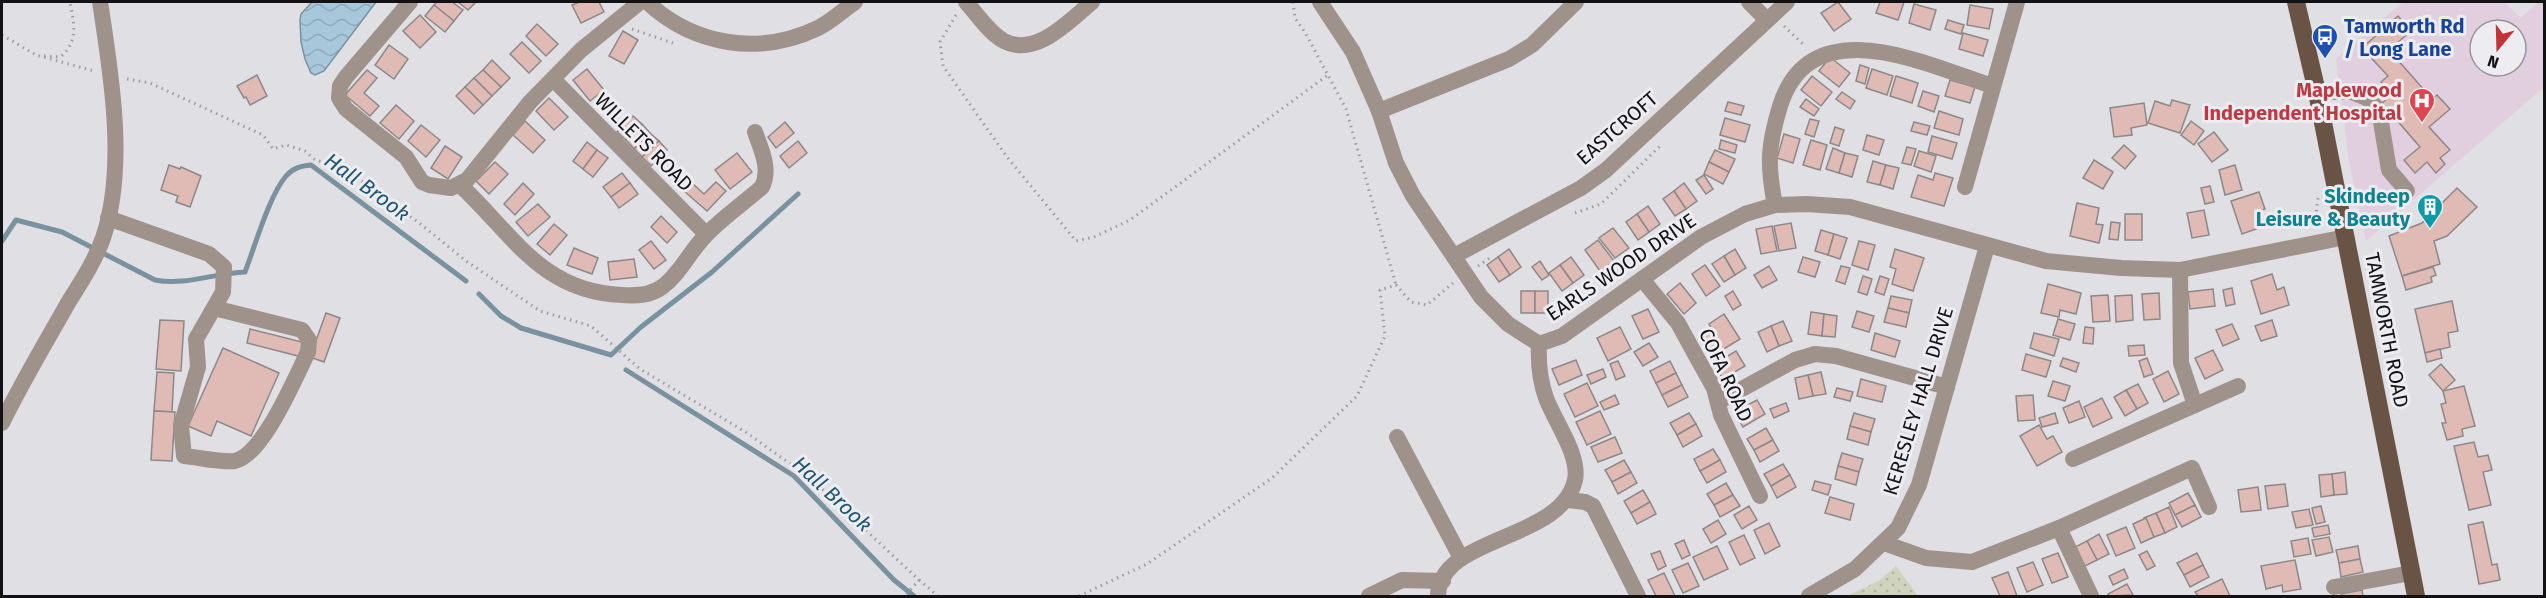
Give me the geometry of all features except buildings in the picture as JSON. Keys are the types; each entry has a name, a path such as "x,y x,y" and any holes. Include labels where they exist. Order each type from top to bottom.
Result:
{"main road":[{"name":"TAMWORTH ROAD","path":"2296,2 2317,92 2416,597"}],"street":[{"path":"2,423 97,253 108,218 114,153 110,75 100,2"},
{"path":"410,2 346,77 340,86 339,98 346,109 406,157 422,182 440,187 460,185 467,180 530,102 581,50 640,2"},
{"path":"647,2 696,32 739,44 784,41 818,28 855,2"},
{"path":"962,7 1001,39 1022,46 1041,40 1059,29 1092,2"},
{"name":"EARLS WOOD DRIVE","path":"1320,2 1353,52 1379,111 1396,163 1413,196 1481,297 1508,324 1539,344 1562,336 1701,237 1745,214 1775,206 1807,204 1851,207 2046,261 2121,268 2180,270 2346,237"},
{"path":"1379,111 1509,59 1532,45 1576,2"},
{"path":"1749,2 1775,22"},
{"name":"EASTCROFT","path":"1454,256 1581,188 1606,170 1775,22 1787,2"},
{"path":"1965,187 2017,2"},
{"path":"1775,206 1770,167 1770,137 1790,82 1803,66 1818,57 1836,50 1864,50 1902,57 1992,86"},
{"name":"WILLETS ROAD","path":"553,79 706,234"},
{"path":"2317,92 2352,92 2367,98 2379,110 2389,170 2407,191"},
{"path":"460,185 482,206 514,244 533,261 568,282 599,293 633,296 661,288 673,277 706,234 762,187 766,180 766,169 755,132"},
{"path":"108,218 209,254 224,267 223,292 196,339 198,367 181,426 184,456 234,461 247,455 262,441 308,352 309,340 302,330 214,308"},
{"name":"KERESLEY HALL DRIVE","path":"1815,595 1855,568 1898,528 1919,485 1987,246"},
{"path":"2180,270 2181,363 2195,405"},
{"name":"COFA ROAD","path":"1642,279 1678,323 1714,388 1721,415 1760,496"},
{"path":"1369,597 1402,580 1441,589 1448,571 1461,558 1552,514 1568,500 1575,479 1575,464 1546,397 1538,365 1539,344"},
{"path":"1718,402 1796,360 1815,354 1836,356 1947,387"},
{"path":"2073,459 2238,387"},
{"path":"1397,437 1461,558"},
{"path":"1884,543 1926,558 1972,562 2059,528 2192,468 2209,507"},
{"path":"1568,500 1585,502 1593,506 1638,597"},
{"path":"2059,528 2091,597"},
{"path":"2334,587 2411,573"}],"path":[{"path":"36,55 60,57 70,49 75,36 70,2"},
{"path":"1293,2 1295,18 1346,109 1396,285 1411,302 1427,305 1498,252"},
{"path":"962,7 940,42 943,66 1007,157 1076,242 1094,237 1130,219 1328,75"},
{"path":"1775,22 1818,57"},
{"path":"2,35 36,55 150,83 263,135 273,149 286,145 305,151 315,160 342,167 418,222 466,261 540,311 591,326 609,339 620,354 640,369 744,431 809,477 938,597"},
{"path":"1569,214 1601,204 1660,145"},
{"path":"1079,597 1147,564 1272,478 1357,396 1385,336 1380,290 1396,285"},
{"path":"905,597 919,580"}],"shaded area":[{"name":"Maplewood Independent Hospital","path":"2403,2 2504,2 2521,18 2538,2 2544,2 2544,87 2366,241 2349,161 2336,59"}],"green space":[{"path":"1896,566 1918,596 1847,596 1880,580"}],"water":[{"path":"312,2 376,2 324,71 315,75 311,73 305,59 301,42 300,20 301,14"}],"waterway":[{"name":"Hall Brook","path":"2,241 16,220 62,232 155,280 177,281 245,272 268,208 280,185 291,171 311,165 466,281"},
{"path":"479,294 501,316 521,328 611,355 641,327 712,272 798,194"},
{"name":"Hall Brook","path":"626,370 794,476 894,580 914,596"}],"place":[{"name":"Tamworth Rd / Long Lane","path":"2325,60"},
{"name":"Maplewood Independent Hospital","path":"2422,124"},
{"name":"Skindeep Leisure & Beauty","path":"2430,230"}]}
